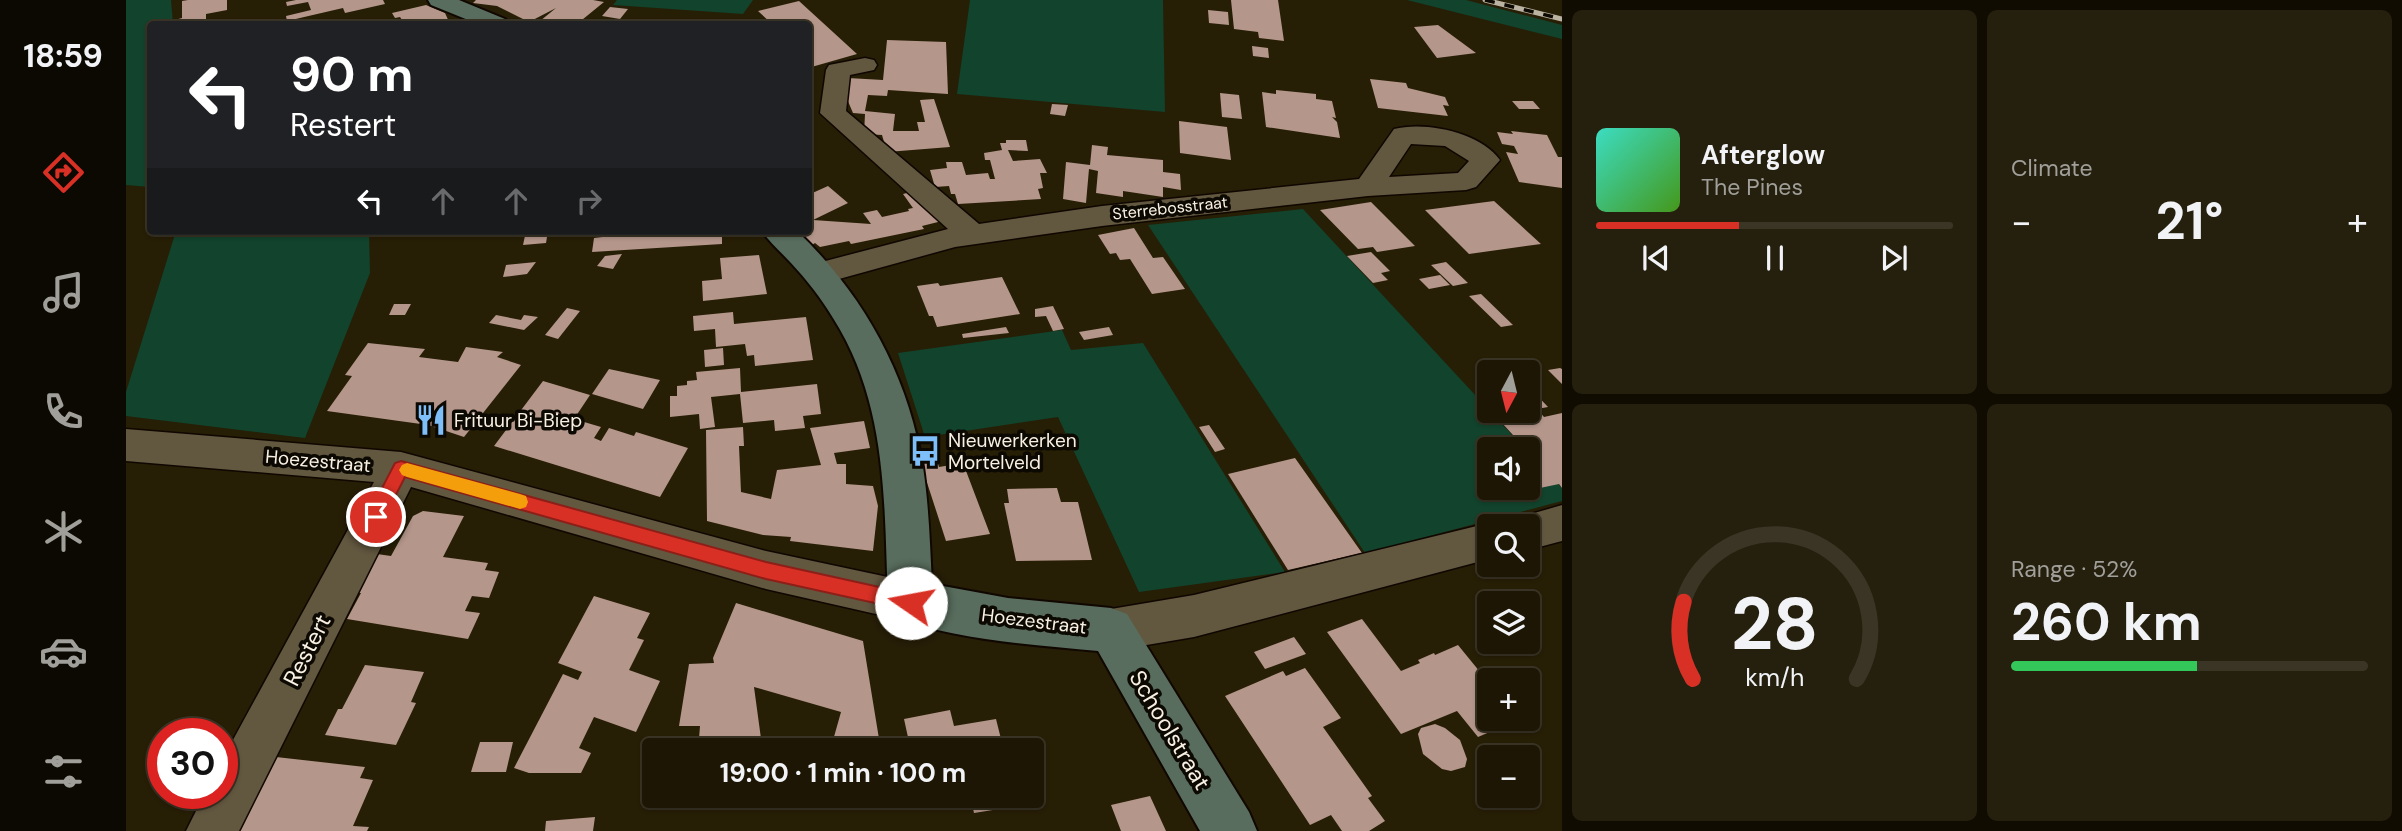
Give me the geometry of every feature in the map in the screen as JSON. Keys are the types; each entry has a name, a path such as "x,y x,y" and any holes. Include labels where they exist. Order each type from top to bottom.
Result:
{"street":[{"path":"439,0 490,21"},
{"path":"865,65 838,70 833,113 973,235"},
{"name":"Sterrebosstraat","path":"821,273 973,235 1102,216 1368,187"},
{"path":"782,235 821,273 854,319 883,385 903,467 911,603"},
{"name":"Hoezestraat","path":"126,445 401,468 766,570 911,603 1008,620 1111,630 1194,615 1477,544"},
{"name":"Restert","path":"212,831 401,468"},
{"path":"1540,529 1562,523"},
{"name":"Schoolstraat","path":"1111,630 1230,831"}],"green space":[{"path":"126,0 171,0 173,21 147,21 147,187 126,185"},
{"path":"617,0 753,0 743,14 613,5"},
{"path":"970,0 1163,0 1165,112 957,94"},
{"path":"1407,0 1466,0 1562,25 1562,39"},
{"path":"1303,209 1477,397 1477,424 1502,424 1514,437 1477,437 1477,500 1540,500 1540,464 1562,488 1562,501 1513,514 1477,514 1477,523 1365,553 1148,225"},
{"path":"175,235 369,235 370,273 305,438 126,416 126,392"},
{"path":"1062,330 1071,350 1143,343 1285,572 1139,592 1058,417 925,437 898,353"}],"building":[{"path":"227,0 227,10 206,14 206,21 175,21 182,18 182,1"},
{"path":"383,0 385,4 345,13 343,8 287,21 286,16 311,10 308,2 287,6 286,2"},
{"path":"476,0 604,2 581,21 540,21 556,8 527,21 497,6 473,3"},
{"path":"1231,0 1278,0 1284,41 1259,38 1258,32 1234,29"},
{"path":"799,1 857,54 812,67 812,21 769,21 758,11"},
{"path":"426,5 445,13 449,21 402,20 400,17 395,18 392,13"},
{"path":"610,7 628,9 620,19 602,16"},
{"path":"1208,10 1228,12 1229,25 1209,23"},
{"path":"1438,25 1476,53 1437,58 1414,27"},
{"path":"887,40 946,42 948,94 888,90 887,96 868,95 865,111 895,114 893,131 919,131 917,122 925,122 920,100 934,99 950,147 887,152 882,135 864,134 865,114 853,113 847,99 848,78 883,80"},
{"path":"1252,46 1268,48 1269,58 1253,56"},
{"path":"1370,79 1406,83 1408,88 1445,97 1449,106 1443,105 1448,116 1378,108"},
{"path":"1276,90 1316,94 1316,99 1332,101 1336,118 1332,117 1337,122 1340,138 1266,127 1262,92 1276,94"},
{"path":"1220,93 1239,95 1242,119 1222,117"},
{"path":"1512,101 1533,101 1540,109 1519,109"},
{"path":"1052,104 1068,105 1065,116 1050,114"},
{"path":"1179,121 1227,127 1231,160 1180,153"},
{"path":"1511,131 1547,135 1558,157 1562,157 1562,188 1519,182 1506,152 1518,154 1514,146 1502,144 1497,132 1513,134"},
{"path":"1006,140 1026,140 1028,151 1008,150 1013,161 1040,159 1047,173 1040,173 1043,188 1038,189 1041,199 958,204 949,186 935,187 930,170 947,168 946,162 962,162 966,175 988,173 990,179 995,179 990,160 985,160 984,153 1002,150 1000,143 1006,143"},
{"path":"1092,145 1108,147 1107,155 1163,160 1163,172 1180,174 1181,190 1163,187 1163,197 1123,191 1123,197 1096,193 1098,171 1089,169 1086,203 1063,199 1066,162 1090,165"},
{"path":"828,186 848,203 813,220 871,224 863,213 877,210 882,217 909,211 908,209 913,208 903,194 915,191 942,221 922,226 924,229 851,244 849,241 820,247 815,243 812,245 801,235 812,235 812,193"},
{"path":"1494,201 1541,244 1469,254 1425,210"},
{"path":"1371,202 1415,246 1377,252 1373,247 1358,249 1320,210"},
{"path":"1134,228 1153,258 1163,257 1185,289 1152,294 1130,259 1120,260 1116,253 1110,254 1098,235"},
{"path":"525,235 547,235 546,243 523,245"},
{"path":"620,235 722,235 722,244 592,252 594,238"},
{"path":"1371,252 1390,271 1381,273 1388,280 1373,283 1347,256"},
{"path":"622,254 613,269 597,266 605,256"},
{"path":"759,255 767,294 703,301 702,281 722,279 720,258"},
{"path":"536,262 527,274 503,277 506,265"},
{"path":"1446,262 1468,283 1453,286 1431,265"},
{"path":"1440,275 1450,285 1429,289 1419,279"},
{"path":"1002,277 1020,314 937,327 933,316 929,316 917,286 938,283 940,286"},
{"path":"1481,294 1513,325 1501,327 1469,296"},
{"path":"394,304 411,304 405,315 389,315"},
{"path":"1053,306 1064,329 1053,331 1046,316 1035,317 1035,309"},
{"path":"567,308 580,311 558,339 545,335"},
{"path":"733,312 734,324 806,317 813,360 755,366 754,355 747,356 745,344 716,347 715,329 694,331 693,316"},
{"path":"496,315 521,320 524,315 538,317 524,330 489,323"},
{"path":"1006,327 1009,333 963,338 962,334"},
{"path":"1109,327 1113,335 1084,340 1079,332"},
{"path":"368,343 425,349 419,357 458,362 466,347 503,352 497,357 521,365 464,437 428,425 327,411 352,376 345,375"},
{"path":"723,348 724,365 705,367 704,350"},
{"path":"740,368 741,392 817,384 821,414 803,416 805,428 775,431 774,420 743,423 740,394 711,397 715,427 700,429 699,414 670,417 670,396 677,396 677,386 697,380 696,372"},
{"path":"609,369 660,380 643,409 592,394"},
{"path":"1562,369 1562,384 1548,370"},
{"path":"543,381 590,395 574,419 601,427 594,438 601,441 609,428 634,436 636,432 688,448 660,497 494,446"},
{"path":"1540,399 1548,407 1540,408"},
{"path":"1540,412 1544,417 1562,413 1562,488 1559,484 1540,488 1540,437 1515,437 1503,424 1540,424"},
{"path":"864,421 870,448 834,453 837,464 846,464 846,484 873,486 878,506 873,551 790,541 791,537 763,535 707,521 706,430 743,427 744,446 739,446 741,492 771,499 777,470 821,465 810,428"},
{"path":"1209,425 1225,449 1215,452 1199,427"},
{"path":"934,452 939,467 963,463 990,534 946,541 918,455"},
{"path":"1295,458 1362,553 1288,570 1228,474"},
{"path":"1057,488 1061,502 1078,502 1092,560 1016,561 1004,503 1009,503 1007,489"},
{"path":"423,511 464,516 443,557 488,563 485,570 499,572 489,598 472,596 465,611 480,613 468,639 347,619 377,554 391,556 413,516"},
{"path":"594,596 650,613 637,638 644,640 629,670 660,681 636,732 594,717 579,748 591,753 581,773 529,773 514,768 563,674 578,680 582,672 558,663"},
{"path":"736,603 863,641 879,738 834,738 841,712 754,687 761,738 699,738 700,726 679,726 689,664 714,663 713,658"},
{"path":"1362,619 1401,671 1420,663 1418,660 1458,645 1477,668 1477,731 1492,731 1478,737 1457,711 1401,734 1327,632"},
{"path":"1294,637 1306,654 1265,669 1254,652"},
{"path":"365,665 424,672 411,702 416,703 396,745 325,735"},
{"path":"1305,668 1341,718 1323,727 1372,796 1368,798 1385,821 1369,831 1342,831 1331,815 1310,825 1225,696 1283,671 1286,676"},
{"path":"950,710 954,726 996,719 1001,738 908,738 904,719"},
{"path":"1435,724 1460,740 1467,759 1465,767 1451,771 1442,769 1423,754 1418,734 1421,728"},
{"path":"480,742 513,742 506,772 471,772"},
{"path":"276,757 365,767 360,778 373,780 353,826 369,827 367,831 239,831"},
{"path":"1150,796 1166,831 1121,831 1111,805"},
{"path":"973,808 1005,808 974,813"},
{"path":"595,817 593,831 545,831 546,821"}],"railway":[{"path":"1485,0 1562,19"}],"slow traffic":[{"path":"407,470 520,502"}],"place":[{"name":"Frituur Bi-Biep","path":"431,420"},
{"name":"Nieuwerkerken Mortelveld","path":"925,451"}],"route":[{"path":"376,517 401,468 766,570 911,603"}]}
